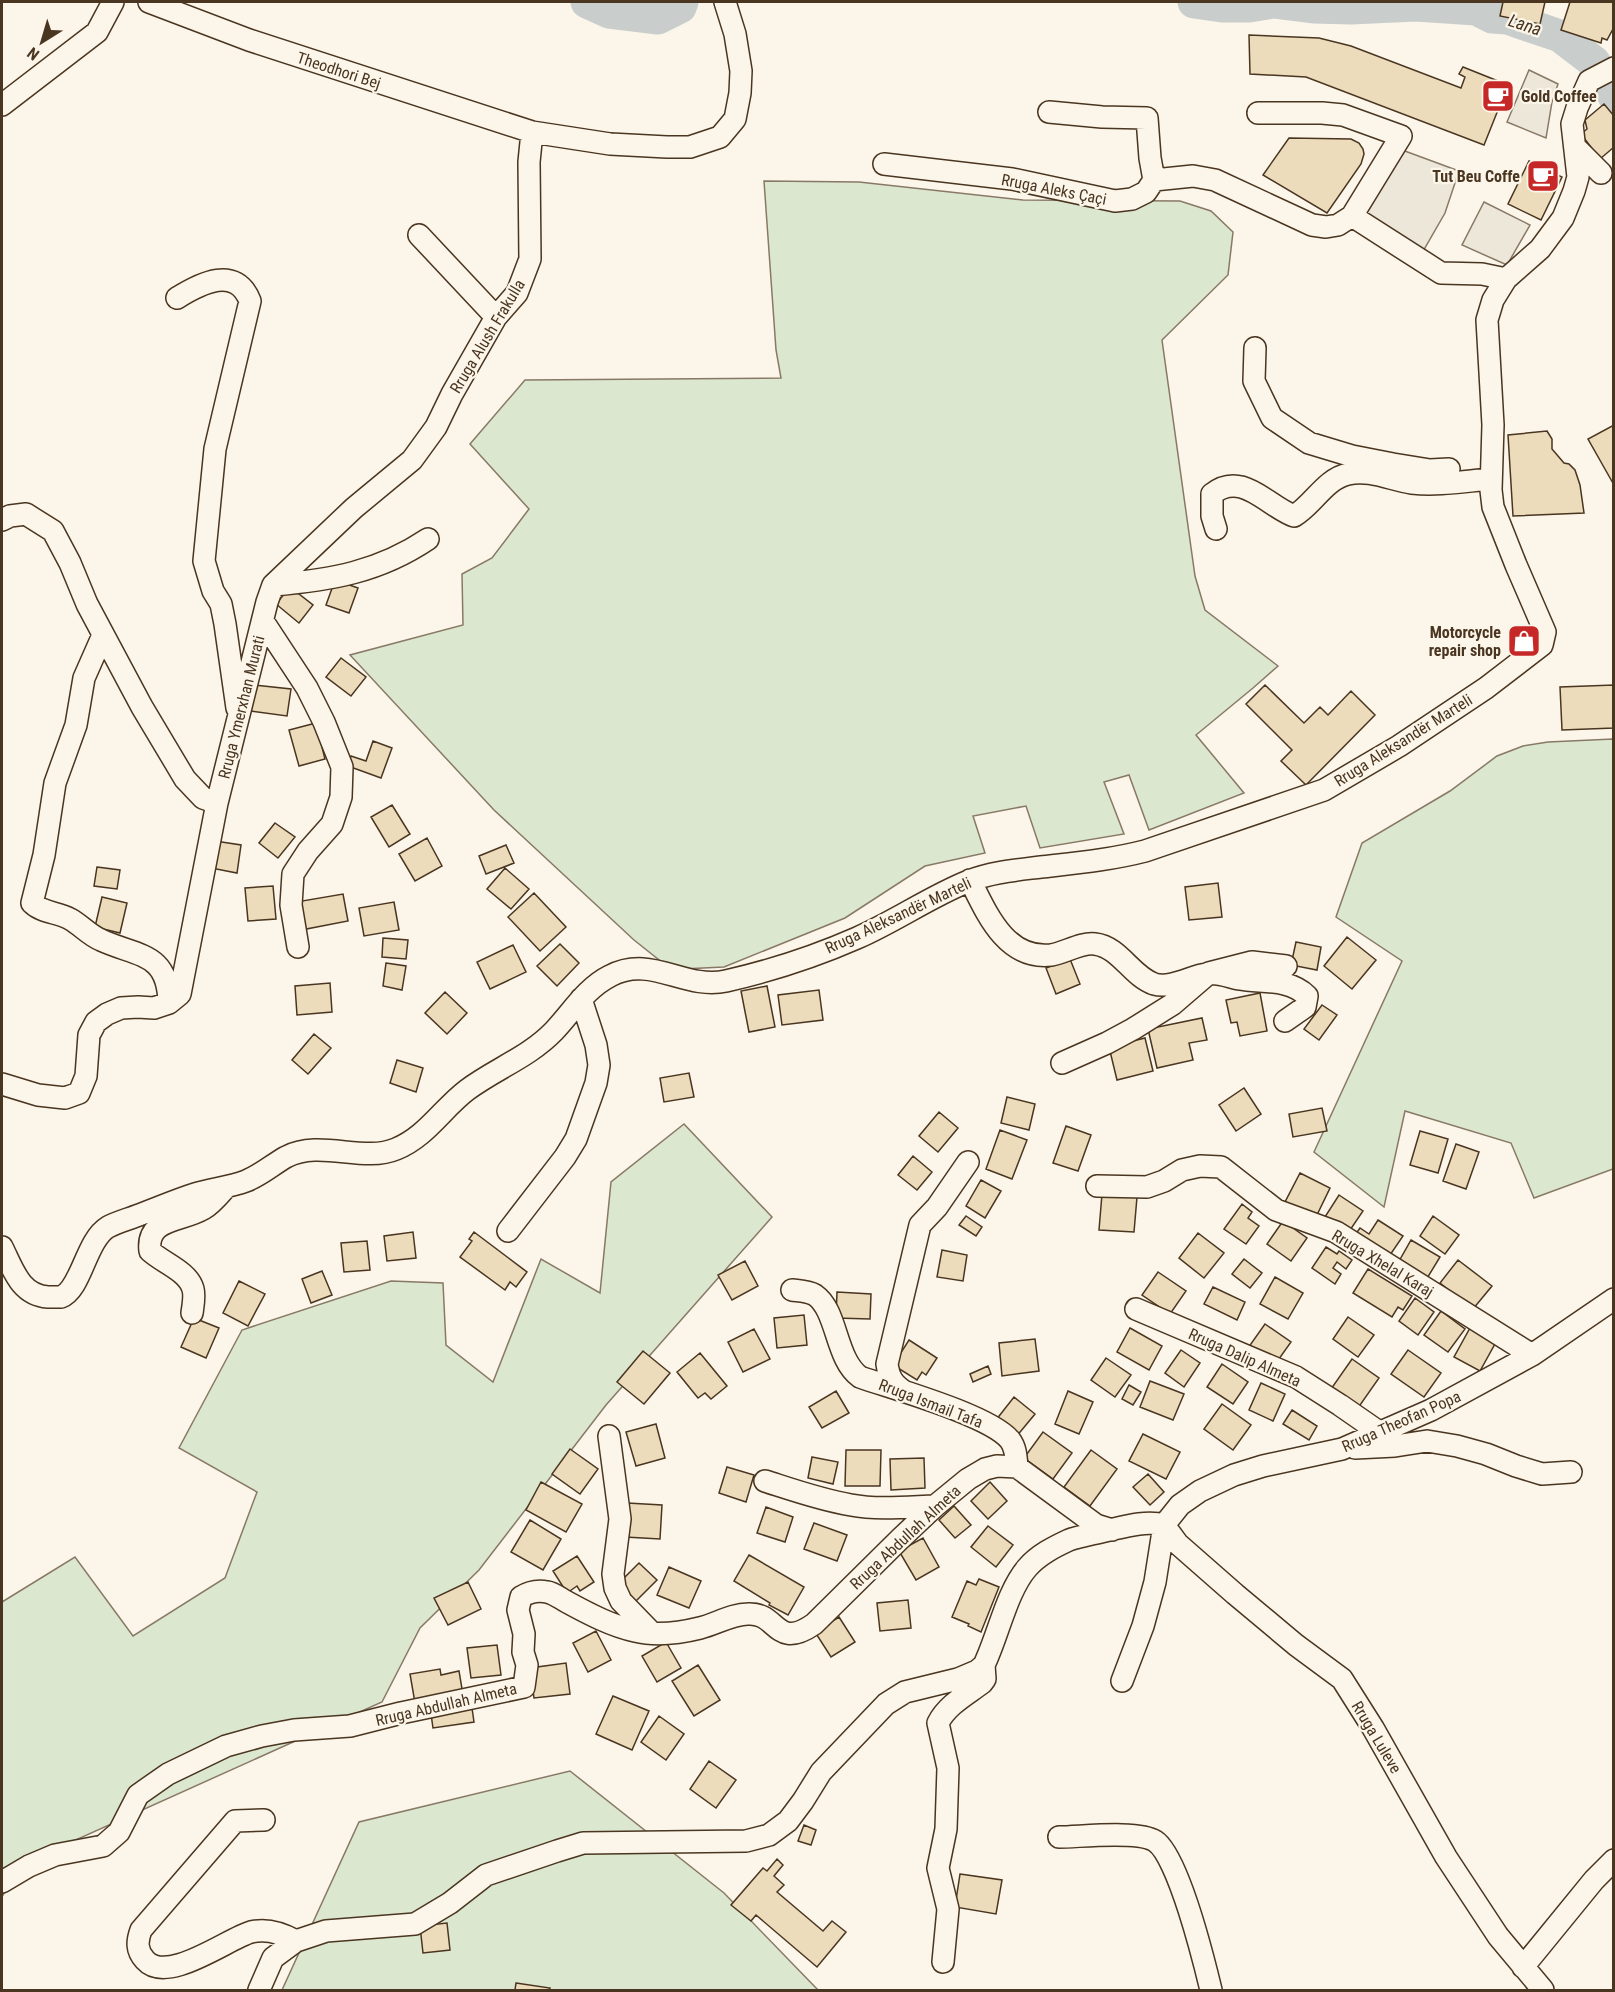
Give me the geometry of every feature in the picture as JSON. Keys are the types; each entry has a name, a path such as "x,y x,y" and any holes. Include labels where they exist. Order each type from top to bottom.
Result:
{"street":[{"path":"2,105 97,32 113,2"},
{"name":"Theodhori Bej","path":"149,2 249,40 532,132"},
{"path":"532,132 610,144 667,147 690,147 720,137 735,120 741,71 735,34 725,2"},
{"name":"Rruga Aleksandër Marteli","path":"2,1247 17,1279 24,1288 43,1296 61,1297 72,1288 94,1243 106,1228 195,1194 247,1181 288,1156 310,1150 374,1154 395,1150 413,1140 431,1126 466,1091 520,1059 553,1032 581,999 608,976 642,967 697,983 722,982 778,967 857,938 970,880 1006,871 1116,858 1145,851 1324,789 1399,746 1485,687 1542,645 1545,632 1493,507 1491,473 1493,424 1487,320 1493,300 1506,279 1540,249 1563,218 1575,191 1578,177 1572,124 1583,91 1589,81 1612,69"},
{"path":"1049,112 1147,118 1154,180 1193,176 1215,180 1312,225 1326,227 1338,225 1352,216 1401,136 1343,115 1258,113"},
{"name":"Rruga Alush Frakulla","path":"273,585 354,508 412,460 436,427 496,317 517,293 530,259 529,172 532,132"},
{"path":"1575,147 1601,173"},
{"name":"Rruga Aleks Çaçi","path":"884,164 1012,179 1115,201 1132,199 1146,192 1154,180"},
{"path":"1352,216 1441,273 1482,274 1506,279"},
{"path":"419,235 496,317"},
{"path":"177,298 194,287 224,280 237,282 246,291 250,302 215,449 204,561 213,591 221,604 239,721"},
{"path":"1256,348 1254,381 1272,418 1309,443 1352,456 1430,470 1491,473"},
{"path":"1216,529 1212,494 1227,486 1237,486 1255,492 1294,516 1327,486 1348,474 1368,473 1413,483 1491,473"},
{"path":"2,520 10,516 26,514 53,531 103,635 185,779 203,798 218,802"},
{"path":"263,621 273,585 343,576 385,563 407,553 428,539"},
{"name":"Rruga Ymerxhan Murati","path":"169,1003 180,994 218,802 263,621"},
{"name":"Rruga Ymerxhan Murati","path":"263,621 307,688 342,766 342,797 332,824 308,851 294,874 291,905 298,947"},
{"path":"2,1083 38,1095 65,1098 79,1093 86,1076 89,1035 96,1022 121,1008 154,1008 169,1003 169,986 162,970 154,962 99,939 70,919 55,912 38,909 32,903 44,855 56,783 76,724 84,678 103,635"},
{"path":"970,880 987,914 1003,936 1017,948 1035,955 1052,954 1092,943 1106,946 1139,975 1155,984 1170,984 1252,962 1286,966"},
{"path":"1209,973 1280,983 1300,989 1307,996 1305,1007 1286,1021"},
{"path":"1062,1063 1107,1043 1173,1004 1209,973"},
{"path":"508,1231 576,1139 596,1083 599,1065 596,1045 581,999"},
{"path":"905,1392 894,1384 888,1375 887,1364 920,1225 937,1207 968,1162"},
{"name":"Rruga Xhelal Karaj","path":"1097,1186 1147,1187 1164,1181 1182,1170 1221,1167 1276,1210 1335,1232 1532,1355"},
{"path":"192,1313 194,1290 188,1278 150,1251 148,1240 154,1230 165,1223 202,1210 226,1186"},
{"name":"Rruga Ismail Tafa","path":"792,1290 810,1293 822,1301 843,1353 856,1374 981,1420 1001,1433 1014,1448 1017,1467"},
{"name":"Rruga Theofan Popa","path":"1164,1525 1180,1505 1200,1491 1234,1475 1263,1466 1342,1449 1431,1410 1532,1355 1614,1299"},
{"name":"Rruga Dalip Almeta","path":"1136,1309 1296,1377 1379,1432"},
{"path":"609,1436 620,1519 613,1574 615,1588 621,1601 652,1633"},
{"path":"1342,1449 1395,1446 1426,1441 1486,1454 1542,1474 1571,1472"},
{"name":"Rruga Abdullah Almeta","path":"2,1882 29,1866 55,1855 103,1846 119,1832 138,1795 168,1774 226,1746 294,1730 350,1726 524,1687 527,1665 523,1652 524,1634 518,1610 520,1597 531,1591 548,1592 603,1620 635,1631 671,1633 756,1614 781,1631 790,1634 803,1631 814,1624 935,1506 968,1479 985,1469 1004,1465 1017,1467"},
{"path":"1017,1467 1096,1525 1112,1530"},
{"path":"765,1481 811,1496 852,1505 889,1508 935,1506"},
{"path":"943,1962 948,1909 938,1868 946,1829 948,1768 938,1723 945,1711 985,1679 984,1665 1015,1588 1027,1568 1048,1550 1071,1539 1145,1523 1164,1525 1155,1582 1143,1626 1122,1681"},
{"name":"Rruga Luleve","path":"1164,1525 1178,1544 1235,1594 1296,1645 1342,1679 1373,1728 1446,1857 1498,1936 1543,1990"},
{"path":"259,1990 273,1958 296,1941 326,1931 415,1924 450,1903 486,1875 583,1843 746,1841 769,1835 788,1821 821,1772 886,1704 905,1692 958,1679 977,1671 984,1665"},
{"path":"264,1820 235,1821 141,1930 137,1940 140,1954 149,1965 160,1967 183,1964 200,1958 251,1932 268,1930 296,1941"},
{"path":"1059,1837 1136,1835 1154,1840 1162,1846 1183,1892 1211,1990"},
{"path":"1523,1967 1614,1860"}],"green space":[{"path":"764,181 859,182 1023,200 1180,201 1211,211 1233,232 1228,275 1162,340 1195,576 1205,610 1278,666 1196,735 1244,793 1149,830 1129,775 1104,782 1124,834 1040,848 1026,806 973,816 985,853 925,866 845,918 724,967 682,969 668,967 634,940 494,810 350,655 463,625 462,574 492,558 529,509 470,444 525,380 781,378 776,350"},
{"path":"1613,739 1613,1169 1534,1198 1511,1143 1405,1111 1384,1207 1314,1152 1402,961 1336,917 1362,843 1450,791 1497,756 1523,746 1548,742"},
{"path":"684,1124 772,1217 606,1405 479,1570 420,1628 382,1702 20,1865 2,1897 2,1602 75,1557 133,1636 225,1578 257,1492 179,1448 242,1330 391,1281 443,1283 446,1345 493,1382 541,1259 600,1293 611,1182"},
{"path":"570,1771 724,1893 818,1990 282,1990 359,1822"}],"shaded area":[{"path":"1529,70 1558,84 1552,102 1546,138 1507,122"},
{"path":"1394,147 1459,171 1445,213 1418,260 1352,216"},
{"path":"1484,202 1530,225 1507,265 1462,245"}],"building":[{"path":"1503,2 1545,2 1540,24 1500,16"},
{"path":"1570,2 1614,2 1614,27 1607,40 1602,38 1601,43 1561,30"},
{"path":"1249,35 1319,38 1351,46 1461,88 1465,77 1459,74 1463,67 1508,85 1484,145 1306,77 1250,74"},
{"path":"1604,104 1614,116 1614,147 1600,159 1581,134 1587,129 1585,120"},
{"path":"1289,138 1351,139 1359,143 1363,149 1361,164 1327,213 1263,175"},
{"path":"1529,161 1562,177 1541,220 1508,204"},
{"path":"1614,425 1614,485 1588,439"},
{"path":"1547,431 1552,439 1552,449 1564,463 1569,464 1575,470 1580,485 1584,513 1513,516 1508,435"},
{"path":"335,580 358,588 349,613 326,605"},
{"path":"290,587 313,605 299,623 276,604"},
{"path":"341,658 366,677 351,696 326,677"},
{"path":"254,685 291,689 287,716 251,711"},
{"path":"1265,685 1304,723 1320,707 1328,715 1351,691 1375,715 1306,785 1281,761 1292,750 1246,704"},
{"path":"1614,685 1614,728 1562,730 1560,687"},
{"path":"316,723 325,759 299,766 289,730"},
{"path":"373,741 392,748 381,778 348,766 351,756 366,761"},
{"path":"392,805 410,834 389,847 371,817"},
{"path":"275,823 295,837 278,858 259,843"},
{"path":"427,838 442,866 415,881 399,854"},
{"path":"215,841 241,845 237,873 211,868"},
{"path":"506,845 514,863 486,874 479,856"},
{"path":"97,867 120,870 117,889 94,886"},
{"path":"505,868 529,889 511,909 487,889"},
{"path":"1218,883 1222,917 1189,920 1185,887"},
{"path":"273,886 276,919 248,921 245,888"},
{"path":"534,893 566,927 540,951 508,917"},
{"path":"343,894 348,921 301,930 296,902"},
{"path":"102,897 127,903 120,933 95,927"},
{"path":"394,902 399,930 364,936 359,908"},
{"path":"1347,937 1376,960 1352,989 1324,966"},
{"path":"383,938 408,940 406,959 382,957"},
{"path":"1296,942 1321,947 1317,970 1291,965"},
{"path":"560,944 579,963 557,986 537,966"},
{"path":"513,945 526,972 490,989 477,962"},
{"path":"1070,959 1080,984 1056,994 1046,968"},
{"path":"386,963 406,966 402,990 383,986"},
{"path":"330,983 332,1012 297,1015 295,986"},
{"path":"767,986 775,1027 749,1032 741,991"},
{"path":"819,990 823,1020 782,1025 778,995"},
{"path":"445,992 467,1013 447,1034 425,1013"},
{"path":"1260,993 1267,1031 1240,1036 1237,1022 1231,1023 1226,1000"},
{"path":"1322,1005 1337,1015 1319,1040 1304,1029"},
{"path":"1202,1018 1207,1040 1189,1043 1193,1060 1157,1068 1148,1029"},
{"path":"314,1034 331,1048 308,1074 292,1060"},
{"path":"1145,1038 1153,1071 1117,1080 1109,1047"},
{"path":"397,1060 423,1068 416,1092 390,1083"},
{"path":"689,1073 694,1097 664,1102 660,1078"},
{"path":"1244,1088 1261,1114 1236,1131 1219,1105"},
{"path":"1007,1097 1035,1104 1029,1130 1001,1123"},
{"path":"1322,1108 1327,1131 1293,1137 1289,1114"},
{"path":"939,1112 958,1128 938,1152 919,1136"},
{"path":"1066,1126 1091,1135 1078,1171 1053,1163"},
{"path":"1000,1130 1027,1140 1012,1179 986,1169"},
{"path":"1420,1131 1448,1139 1438,1173 1410,1165"},
{"path":"1456,1144 1479,1152 1466,1189 1443,1181"},
{"path":"913,1156 932,1172 917,1190 898,1175"},
{"path":"1300,1173 1330,1188 1315,1219 1284,1204"},
{"path":"981,1180 1001,1191 985,1218 966,1206"},
{"path":"1102,1194 1137,1197 1134,1232 1099,1230"},
{"path":"1339,1195 1363,1211 1346,1236 1323,1220"},
{"path":"1242,1204 1252,1212 1248,1218 1259,1226 1246,1244 1224,1229"},
{"path":"966,1216 982,1227 976,1236 959,1225"},
{"path":"1433,1216 1459,1235 1445,1254 1420,1236"},
{"path":"1378,1220 1403,1236 1388,1258 1355,1235 1360,1228 1369,1234"},
{"path":"1283,1221 1307,1238 1291,1261 1267,1244"},
{"path":"413,1232 416,1258 387,1261 384,1236"},
{"path":"474,1232 527,1272 516,1287 510,1282 505,1290 460,1257 472,1241 469,1239"},
{"path":"1198,1233 1224,1253 1204,1278 1179,1258"},
{"path":"1411,1240 1440,1257 1426,1280 1398,1263"},
{"path":"367,1241 370,1270 344,1272 341,1243"},
{"path":"1326,1247 1337,1254 1339,1251 1352,1260 1346,1269 1337,1262 1333,1268 1341,1274 1335,1284 1312,1268"},
{"path":"942,1250 967,1255 963,1281 937,1277"},
{"path":"1244,1259 1262,1273 1250,1288 1232,1274"},
{"path":"1458,1260 1492,1286 1473,1309 1440,1283"},
{"path":"745,1261 758,1286 732,1300 718,1275"},
{"path":"1368,1269 1412,1296 1403,1310 1398,1307 1392,1317 1353,1293"},
{"path":"322,1271 332,1295 311,1303 302,1279"},
{"path":"1158,1272 1186,1291 1170,1314 1142,1295"},
{"path":"1275,1277 1303,1293 1288,1319 1260,1304"},
{"path":"239,1281 265,1294 248,1326 223,1313"},
{"path":"1213,1287 1245,1302 1237,1320 1204,1304"},
{"path":"837,1292 871,1294 870,1319 836,1318"},
{"path":"1415,1298 1434,1312 1418,1335 1399,1321"},
{"path":"1441,1311 1465,1329 1448,1352 1424,1335"},
{"path":"804,1315 807,1345 777,1348 774,1318"},
{"path":"1348,1317 1374,1335 1358,1357 1333,1339"},
{"path":"194,1318 219,1328 206,1358 181,1347"},
{"path":"1265,1324 1291,1342 1274,1366 1248,1348"},
{"path":"1130,1328 1162,1346 1149,1370 1117,1352"},
{"path":"1470,1328 1496,1342 1480,1371 1454,1357"},
{"path":"754,1329 770,1359 743,1372 728,1342"},
{"path":"1035,1339 1039,1371 1002,1376 999,1343"},
{"path":"909,1340 937,1358 926,1375 922,1372 917,1380 893,1365"},
{"path":"1181,1350 1200,1363 1184,1387 1165,1373"},
{"path":"1408,1350 1441,1373 1424,1397 1391,1374"},
{"path":"643,1351 670,1373 644,1404 617,1382"},
{"path":"700,1353 727,1386 711,1399 705,1393 698,1398 677,1372"},
{"path":"1106,1358 1131,1375 1115,1397 1091,1380"},
{"path":"1352,1359 1379,1378 1358,1408 1331,1389"},
{"path":"1222,1364 1248,1382 1233,1404 1207,1387"},
{"path":"988,1366 991,1374 973,1382 970,1374"},
{"path":"1150,1381 1184,1394 1173,1420 1140,1407"},
{"path":"1261,1383 1285,1394 1273,1421 1249,1410"},
{"path":"1129,1385 1141,1392 1133,1405 1122,1399"},
{"path":"836,1391 849,1413 822,1428 809,1407"},
{"path":"1068,1391 1093,1402 1079,1434 1055,1424"},
{"path":"1014,1397 1035,1414 1016,1437 996,1420"},
{"path":"1222,1404 1251,1425 1233,1450 1204,1429"},
{"path":"1292,1410 1317,1426 1309,1440 1283,1424"},
{"path":"656,1424 665,1458 636,1466 626,1432"},
{"path":"1043,1432 1072,1453 1053,1479 1024,1458"},
{"path":"1143,1434 1180,1452 1166,1479 1129,1461"},
{"path":"570,1449 598,1469 580,1494 552,1474"},
{"path":"846,1450 881,1450 880,1486 845,1486"},
{"path":"1091,1450 1117,1469 1090,1506 1064,1487"},
{"path":"812,1457 838,1462 833,1484 808,1478"},
{"path":"924,1458 925,1488 891,1490 890,1459"},
{"path":"727,1467 754,1475 746,1502 719,1493"},
{"path":"1148,1474 1164,1492 1150,1505 1133,1487"},
{"path":"541,1482 582,1504 566,1532 526,1510"},
{"path":"990,1482 1007,1501 988,1519 971,1501"},
{"path":"627,1503 662,1505 660,1539 625,1537"},
{"path":"954,1506 971,1525 955,1538 939,1520"},
{"path":"766,1507 793,1517 785,1542 757,1533"},
{"path":"530,1520 561,1539 543,1570 511,1552"},
{"path":"814,1523 847,1535 837,1561 804,1549"},
{"path":"988,1526 1013,1545 996,1567 971,1547"},
{"path":"923,1538 939,1567 916,1580 899,1551"},
{"path":"749,1555 804,1587 788,1615 734,1581"},
{"path":"577,1556 594,1582 580,1591 577,1586 567,1593 553,1571"},
{"path":"639,1563 657,1580 634,1603 616,1586"},
{"path":"669,1567 701,1581 689,1608 657,1595"},
{"path":"979,1579 999,1587 981,1632 952,1617 967,1581 976,1585"},
{"path":"468,1582 481,1609 448,1625 434,1598"},
{"path":"908,1600 911,1628 880,1631 877,1603"},
{"path":"839,1617 855,1642 831,1657 815,1632"},
{"path":"596,1631 611,1660 588,1672 573,1643"},
{"path":"666,1642 681,1668 657,1682 642,1656"},
{"path":"497,1645 501,1675 471,1678 467,1648"},
{"path":"566,1663 570,1694 534,1698 530,1668"},
{"path":"698,1665 720,1700 694,1716 672,1681"},
{"path":"440,1669 441,1675 459,1671 463,1695 415,1703 410,1674"},
{"path":"613,1696 649,1711 632,1750 596,1734"},
{"path":"472,1708 474,1722 433,1728 431,1714"},
{"path":"659,1716 684,1734 666,1760 641,1742"},
{"path":"709,1761 736,1780 716,1808 690,1789"},
{"path":"804,1825 816,1830 811,1845 798,1841"},
{"path":"777,1859 783,1865 774,1876 784,1885 777,1892 823,1931 832,1921 846,1932 817,1967 756,1915 751,1921 731,1905 763,1868 767,1871"},
{"path":"960,1874 1002,1880 996,1914 955,1907"},
{"path":"447,1923 450,1950 423,1953 420,1926"},
{"path":"516,1983 550,1988 549,1990 515,1990"}],"waterway":[{"name":"Lana","path":"587,2 609,12 658,18 680,7 682,2"},
{"name":"Lana","path":"1194,2 1222,6 1249,6 1273,2 1313,7 1416,5 1476,9 1492,17 1507,18 1560,36 1594,62 1614,96"}],"place":[{"name":"Gold Coffee","path":"1498,96"},
{"name":"Tut Beu Coffe","path":"1543,176"},
{"name":"Motorcycle repair shop","path":"1524,641"}]}
